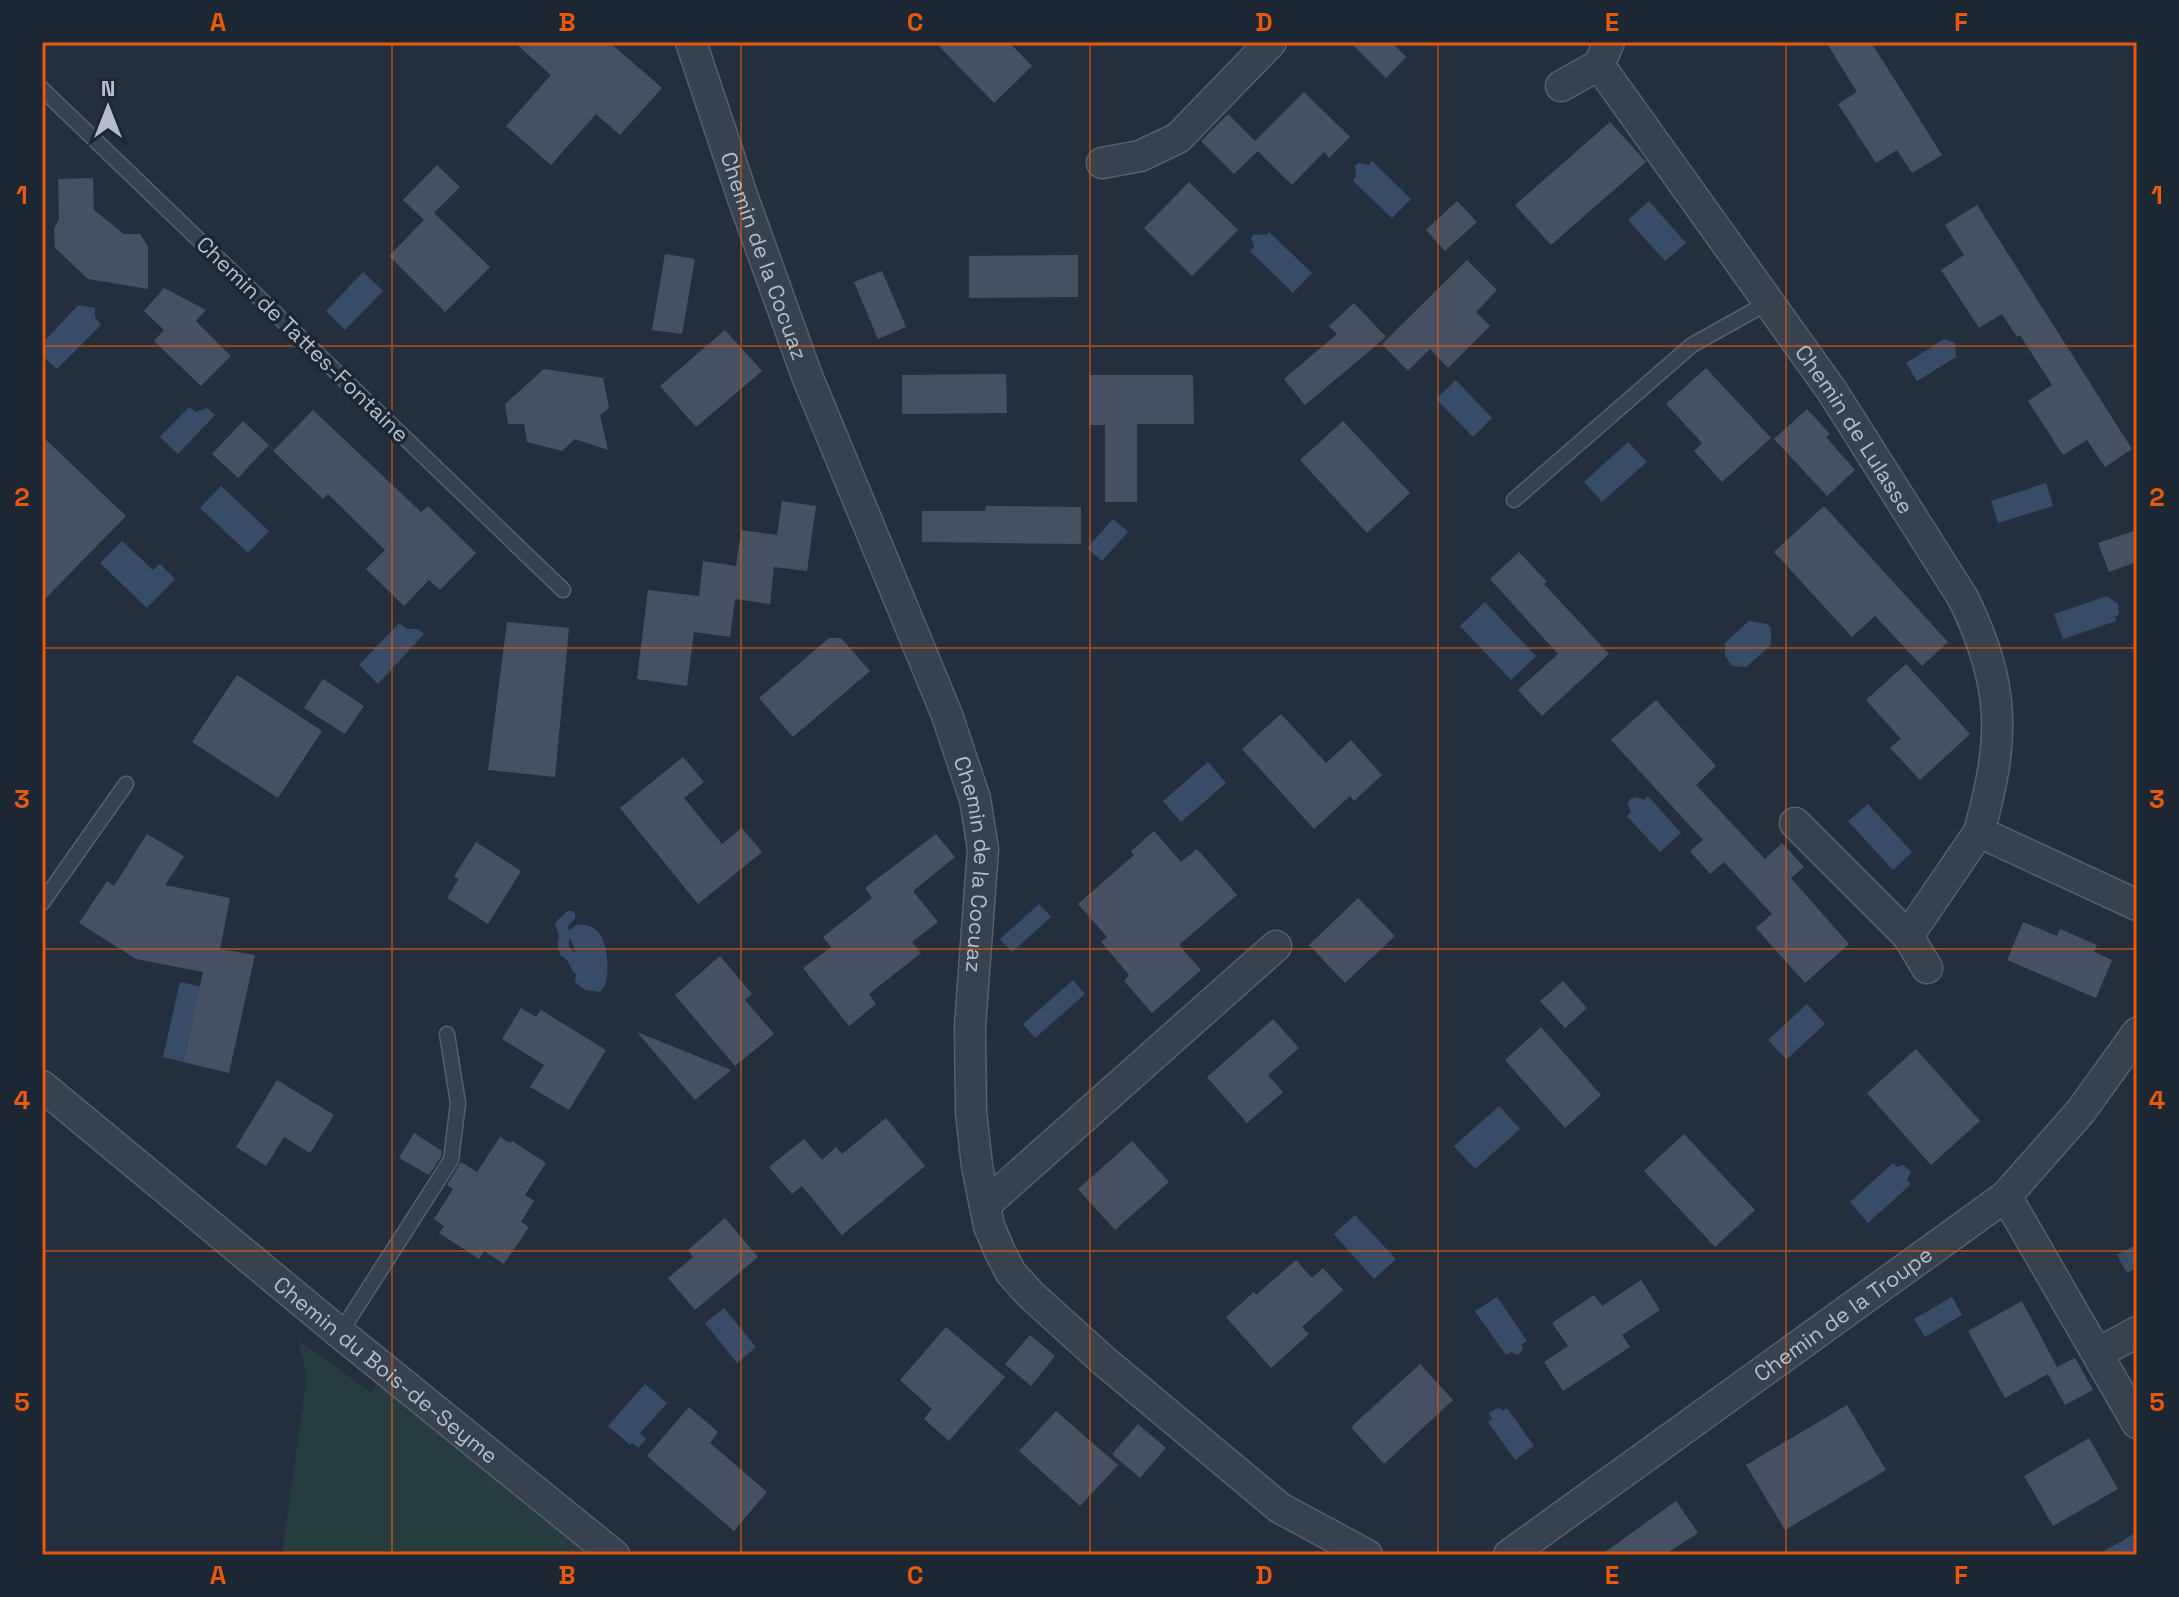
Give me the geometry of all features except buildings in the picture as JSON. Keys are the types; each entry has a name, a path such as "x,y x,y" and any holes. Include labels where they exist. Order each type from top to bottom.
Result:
{"street":[{"name":"Chemin de la Cocuaz","path":"691,42 807,376 947,715 975,799 983,849 970,1026 971,1112 989,1226 1011,1273 1041,1305 1104,1361 1280,1508 1367,1555"},
{"path":"1102,163 1140,156 1178,138 1271,42"},
{"name":"Chemin de Lulasse","path":"1561,86 1604,54 1832,391 1963,598 1979,630 1995,684 1999,732 1989,796 1979,832 1908,936"},
{"path":"1795,823 1908,936 1927,968"},
{"path":"1979,832 2137,905"},
{"path":"985,1205 1276,946"},
{"name":"Chemin de la Troupe","path":"1509,1555 2006,1196 2081,1111 2137,1033"},
{"name":"Chemin du Bois-de-Seyme","path":"42,1086 614,1555"},
{"path":"2006,1196 2137,1423"},
{"path":"2098,1353 2137,1332"}],"lane":[{"name":"Chemin de Tattes-Fontaine","path":"42,89 563,590"},
{"path":"1514,500 1692,345 1769,301"},
{"path":"42,903 126,784"},
{"path":"340,1333 451,1160 458,1103 447,1034"}],"green space":[{"path":"299,1341 372,1393 380,1379 595,1555 282,1555 307,1377"}],"water":[{"path":"1372,161 1411,199 1392,218 1353,181 1356,177 1355,165 1369,165"},
{"path":"1649,201 1686,243 1665,261 1628,220"},
{"path":"1269,232 1312,273 1293,293 1250,251 1254,247 1251,238 1254,234 1266,235"},
{"path":"363,272 383,291 345,330 326,311"},
{"path":"78,305 95,308 95,317 101,325 57,369 42,356 42,344"},
{"path":"1944,339 1955,343 1956,357 1917,381 1906,363"},
{"path":"1456,380 1492,418 1473,437 1436,399"},
{"path":"189,407 196,412 207,408 215,415 178,454 160,437"},
{"path":"1628,442 1647,462 1602,502 1584,482"},
{"path":"2046,483 2053,506 1998,523 1991,501"},
{"path":"221,486 269,531 248,553 200,508"},
{"path":"1113,519 1128,532 1102,561 1087,548"},
{"path":"122,541 153,570 160,564 175,579 147,608 100,563"},
{"path":"2107,596 2118,604 2116,621 2063,639 2054,614"},
{"path":"1485,602 1536,656 1511,680 1460,626"},
{"path":"1749,621 1767,624 1771,628 1771,645 1746,667 1732,666 1725,656 1725,643"},
{"path":"399,623 424,634 378,684 359,665"},
{"path":"1208,762 1226,783 1181,822 1163,801"},
{"path":"1648,796 1681,833 1660,852 1627,816 1631,812 1628,805 1630,799 1637,797 1644,800"},
{"path":"1868,804 1912,852 1893,870 1848,821"},
{"path":"1039,904 1051,917 1012,952 1000,939"},
{"path":"576,925 592,927 603,940 607,972 600,992 585,990 575,982 578,958 568,932"},
{"path":"1073,980 1085,994 1035,1038 1023,1024"},
{"path":"180,982 206,988 192,1020 183,1062 163,1057"},
{"path":"1807,1004 1825,1024 1785,1058 1769,1041 1770,1038"},
{"path":"1499,1106 1520,1129 1475,1169 1454,1146"},
{"path":"1893,1163 1897,1167 1903,1165 1911,1172 1907,1180 1911,1184 1868,1223 1850,1202"},
{"path":"1355,1215 1396,1259 1374,1279 1334,1234"},
{"path":"2137,1244 2137,1267 2127,1273 2117,1255"},
{"path":"1497,1297 1527,1341 1522,1344 1523,1349 1518,1355 1511,1352 1506,1355 1475,1311"},
{"path":"1952,1297 1962,1315 1925,1337 1914,1319"},
{"path":"724,1308 756,1347 737,1363 705,1323"},
{"path":"645,1384 667,1403 640,1433 646,1439 638,1448 608,1426"},
{"path":"1499,1407 1502,1411 1507,1408 1534,1446 1515,1460 1488,1422 1492,1419 1489,1413"},
{"path":"2134,1534 2137,1555 2097,1555"}],"waterway":[{"path":"570,916 561,925 565,936 563,943 565,952 578,969"}]}
